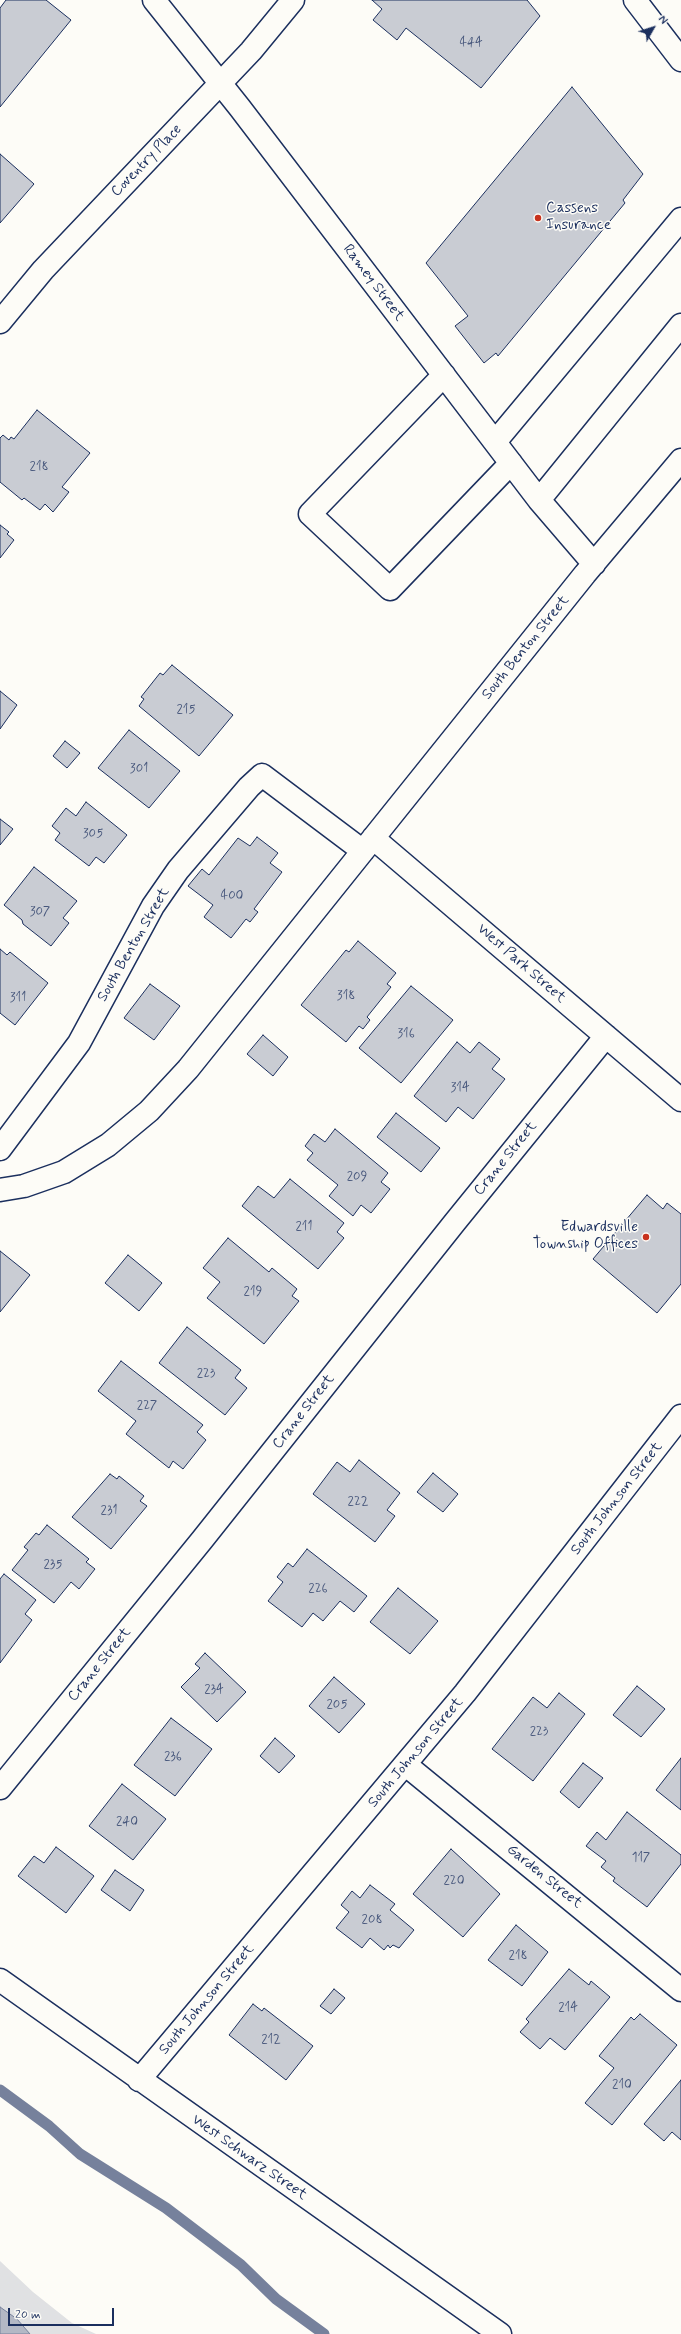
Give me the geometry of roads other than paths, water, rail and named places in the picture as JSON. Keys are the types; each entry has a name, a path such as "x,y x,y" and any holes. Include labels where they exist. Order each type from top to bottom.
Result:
{"street":[{"name":"Coventry Place","path":"0,322 43,270 251,51 293,0"},
{"path":"635,0 681,60"},
{"name":"Ramey Street","path":"161,3 539,500 594,564"},
{"path":"495,442 681,219"},
{"path":"539,500 681,324"},
{"path":"444,376 310,514 390,589 511,463"},
{"name":"South Benton Street","path":"0,1148 78,1043 153,906 178,870 249,787 262,775 368,844 594,564 681,460"},
{"path":"0,1190 24,1186 64,1172 108,1145 149,1111 188,1069 368,844"},
{"name":"West Park Street","path":"368,844 606,1036 681,1100"},
{"name":"Crane Street","path":"0,1788 197,1546 450,1228 606,1036"},
{"name":"South Johnson Street","path":"139,2080 406,1765 465,1693 681,1416"},
{"name":"Garden Street","path":"406,1765 677,1979"},
{"name":"West Schwarz Street","path":"0,1980 139,2080 500,2334"}],"waterway":[{"path":"0,2090 49,2126 80,2154 166,2208 241,2265 276,2299 324,2334"}],"place":[{"name":"Cassens Insurance","path":"538,218"},
{"name":"Edwardsville Township Offices","path":"646,1237"}]}
